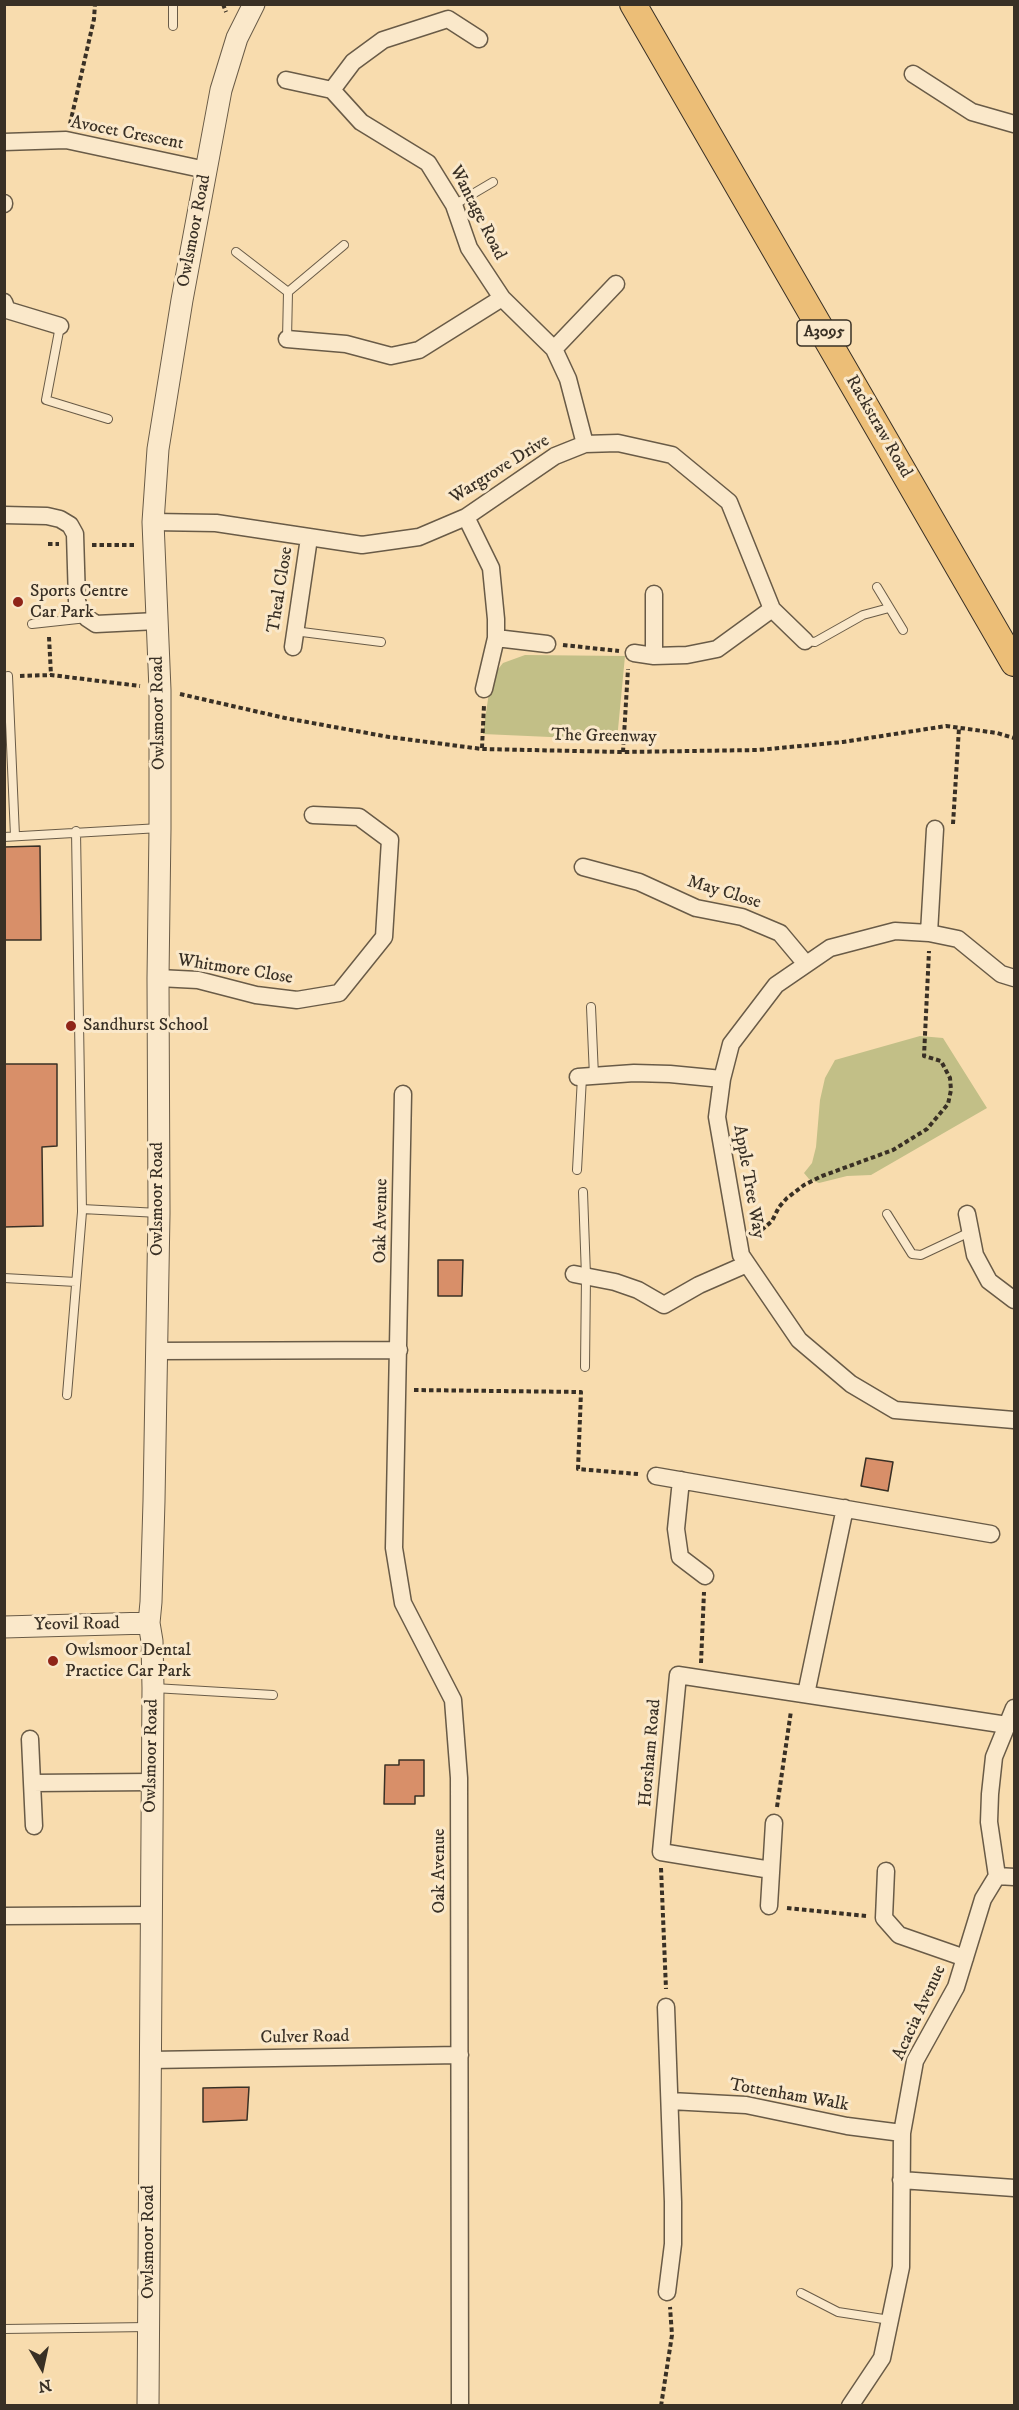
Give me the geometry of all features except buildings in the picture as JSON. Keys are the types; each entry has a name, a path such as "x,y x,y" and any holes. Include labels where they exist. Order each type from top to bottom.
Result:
{"main road":[{"name":"Rackstraw Road","path":"633,4 1014,663"}],"street":[{"name":"Owlsmoor Road","path":"148,2406 153,1688 152,1641 148,1623 151,1602 154,1501 159,1213 160,690 153,522 158,449 221,90 237,38 254,4"},
{"path":"286,81 332,90 353,62 383,40 447,19 480,39"},
{"path":"913,74 972,112 1014,124"},
{"name":"Wantage Road","path":"332,90 362,122 428,163 454,205 469,248 502,298 554,349 568,379 585,444"},
{"name":"Avocet Crescent","path":"4,142 66,140 206,170"},
{"path":"554,349 616,284"},
{"path":"287,339 346,344 391,356 419,350 502,298"},
{"path":"5,308 60,326"},
{"name":"Wargrove Drive","path":"153,522 216,523 362,545 419,537 466,517 555,456 585,444 618,442 672,455 729,502 772,609 805,641"},
{"path":"4,515 47,516 60,519 70,525 75,534 77,601 80,610 87,618 96,624 157,621"},
{"path":"466,517 491,568 496,638 484,689"},
{"name":"Theal Close","path":"293,639 309,538"},
{"path":"654,594 654,656"},
{"path":"632,653 654,656 687,655 717,649 772,609"},
{"path":"496,638 547,644"},
{"name":"Whitmore Close","path":"158,978 198,980 255,995 297,1000 339,993 384,937 390,840 359,817 313,815"},
{"path":"929,933 935,829"},
{"name":"May Close","path":"583,867 639,882 696,908 742,917 780,933 806,964"},
{"name":"Apple Tree Way","path":"1014,978 1001,974 958,939 929,933 895,931 830,948 776,985 731,1044 722,1079 717,1117 741,1255 799,1340 851,1384 896,1410 1014,1420"},
{"path":"585,1077 661,1074 722,1079"},
{"name":"Oak Avenue","path":"404,1094 394,1548 403,1603 453,1700 459,1778 460,2406"},
{"path":"967,1214 975,1256 989,1281 1014,1300"},
{"path":"580,1275 615,1282 638,1290 664,1305 699,1285 747,1264"},
{"path":"156,1352 399,1350"},
{"path":"656,1476 991,1534"},
{"path":"681,1480 676,1529 680,1557 705,1576"},
{"path":"799,1693 845,1509"},
{"name":"Yeovil Road","path":"4,1627 148,1623"},
{"name":"Horsham Road","path":"661,1852 678,1675 1007,1725"},
{"path":"1014,1708 994,1757 989,1822 997,1876 1014,1877"},
{"path":"30,1738 34,1826"},
{"path":"32,1783 152,1782"},
{"path":"769,1906 774,1823"},
{"path":"661,1852 771,1870"},
{"path":"886,1871 884,1918 899,1935 965,1958"},
{"name":"Acacia Avenue","path":"850,2406 882,2358 901,2267 902,2133 915,2061 956,1987 983,1899 997,1876"},
{"path":"4,1916 151,1915"},
{"path":"666,2007 673,2244 667,2292"},
{"name":"Culver Road","path":"150,2060 460,2055"},
{"name":"Tottenham Walk","path":"670,2101 746,2105 847,2126 902,2133"},
{"path":"901,2180 1014,2188"}],"lane":[{"path":"173,4 173,26"},
{"path":"454,205 493,182"},
{"path":"287,339 288,292 344,244"},
{"path":"236,252 288,292"},
{"path":"60,326 46,400 108,419"},
{"path":"877,587 903,630"},
{"path":"805,641 815,642 862,615 890,608"},
{"path":"32,624 87,618"},
{"path":"293,639 381,642"},
{"path":"8,676 15,836"},
{"path":"4,837 76,831 160,828"},
{"path":"67,1395 82,1209 76,831"},
{"path":"577,1170 591,1007"},
{"path":"583,1192 580,1275 585,1367"},
{"path":"82,1209 159,1213"},
{"path":"886,1214 912,1254 921,1255 970,1232"},
{"path":"4,1278 76,1282"},
{"path":"153,1688 273,1695"},
{"path":"801,2293 838,2312 890,2320"},
{"path":"4,2329 149,2327"}],"path":[{"path":"66,140 94,19 95,4"},
{"path":"88,546 154,544"},
{"path":"49,637 51,675"},
{"path":"547,644 632,653 623,752"},
{"path":"8,676 51,675 140,686"},
{"path":"482,749 484,689"},
{"name":"The Greenway","path":"175,693 389,737 482,749 623,752 758,750 843,742 937,727 997,733 1014,738"},
{"path":"952,831 959,728"},
{"path":"738,1241 759,1233 772,1221 787,1198 804,1185 893,1150 927,1129 948,1104 951,1090 950,1078 940,1061 924,1056 929,933"},
{"path":"398,1390 581,1392 578,1469 656,1476"},
{"path":"699,1678 705,1576"},
{"path":"774,1823 799,1693"},
{"path":"661,1852 666,2007"},
{"path":"769,1906 884,1918"},
{"path":"661,2406 672,2335 667,2292"}],"shaded area":[{"path":"525,655 625,656 617,740 483,734 491,678 503,663"},
{"path":"920,1036 943,1038 987,1108 871,1175 847,1176 819,1183 809,1179 804,1173 812,1163 816,1147 820,1100 825,1078 835,1060"}],"place":[{"name":"Sports Centre Car Park","path":"18,602"},
{"name":"Sandhurst School","path":"71,1026"},
{"name":"Owlsmoor Dental Practice Car Park","path":"53,1661"}]}
